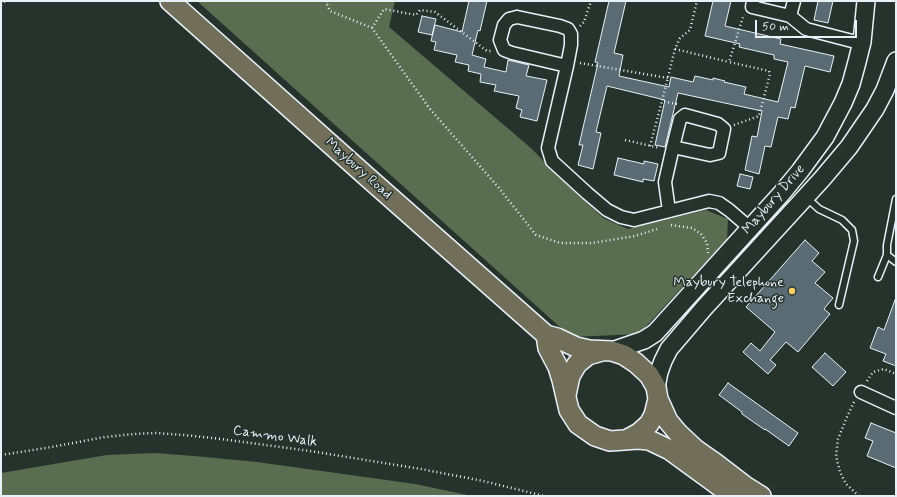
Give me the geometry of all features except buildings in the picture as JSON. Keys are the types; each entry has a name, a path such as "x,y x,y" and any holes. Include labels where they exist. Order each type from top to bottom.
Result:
{"main road":[{"name":"Maybury Road","path":"170,1 546,335 556,338 576,348 607,351 624,356 636,363 649,374 668,421 678,433 745,486 761,496"},
{"path":"546,335 548,348 558,367 569,410 578,424 595,436 610,441 638,439 649,440 670,450 733,496"},
{"path":"566,395 570,376 576,364 588,355 607,351"},
{"path":"626,440 639,433 649,424 654,415 657,393"}],"street":[{"path":"790,16 794,1"},
{"name":"Maybury Drive","path":"607,351 644,340 655,333 800,171 825,137 843,103 862,42 866,1"},
{"path":"753,4 790,16 806,29 852,41 862,42"},
{"path":"567,63 512,53 504,50 500,40 504,25 509,19 517,17 560,26 568,29 571,34 571,45 567,63 548,148 552,161 607,210 621,217 634,220 709,201 719,203 750,228"},
{"name":"Maybury Drive","path":"657,393 663,361 670,349 696,317 822,180 849,147 875,109 885,90 896,61"},
{"path":"669,211 665,182 680,119 685,115 718,124 724,129 719,153 710,155 673,149"},
{"path":"861,392 896,408"}],"lane":[{"path":"805,197 819,210 842,220 852,230 854,241 839,305"},
{"path":"878,277 887,255 887,245 896,199"},
{"path":"887,255 896,262"}],"path":[{"path":"1,5 5,1"},
{"path":"327,1 326,2 330,11 372,28 430,109 499,188 536,235 560,243 592,243 635,236 662,227"},
{"path":"571,34 584,22 591,1"},
{"path":"650,146 675,49 680,38 690,30 697,1"},
{"path":"729,62 743,17 753,4"},
{"path":"372,28 384,9 416,15 420,10 436,12 487,51 504,50"},
{"path":"675,49 769,71 770,74 759,116 724,129"},
{"path":"567,63 668,78"},
{"path":"662,101 679,105 685,115"},
{"path":"625,140 650,146 673,149"},
{"path":"668,224 692,228 701,234 707,243 708,261 714,268"},
{"path":"873,372 884,369 896,374"},
{"path":"859,496 846,484 840,472 836,456 838,439 847,417 861,392"},
{"name":"Cammo Walk","path":"1,455 106,437 155,433 184,435 310,451 421,469 544,496"}],"green space":[{"path":"197,1 395,1 389,27 532,149 558,176 603,218 628,229 706,210 728,219 727,239 639,334 571,337"},
{"path":"154,453 257,462 415,484 472,496 1,496 1,473 107,455"}],"place":[{"name":"Maybury Telephone Exchange","path":"792,291"}]}
